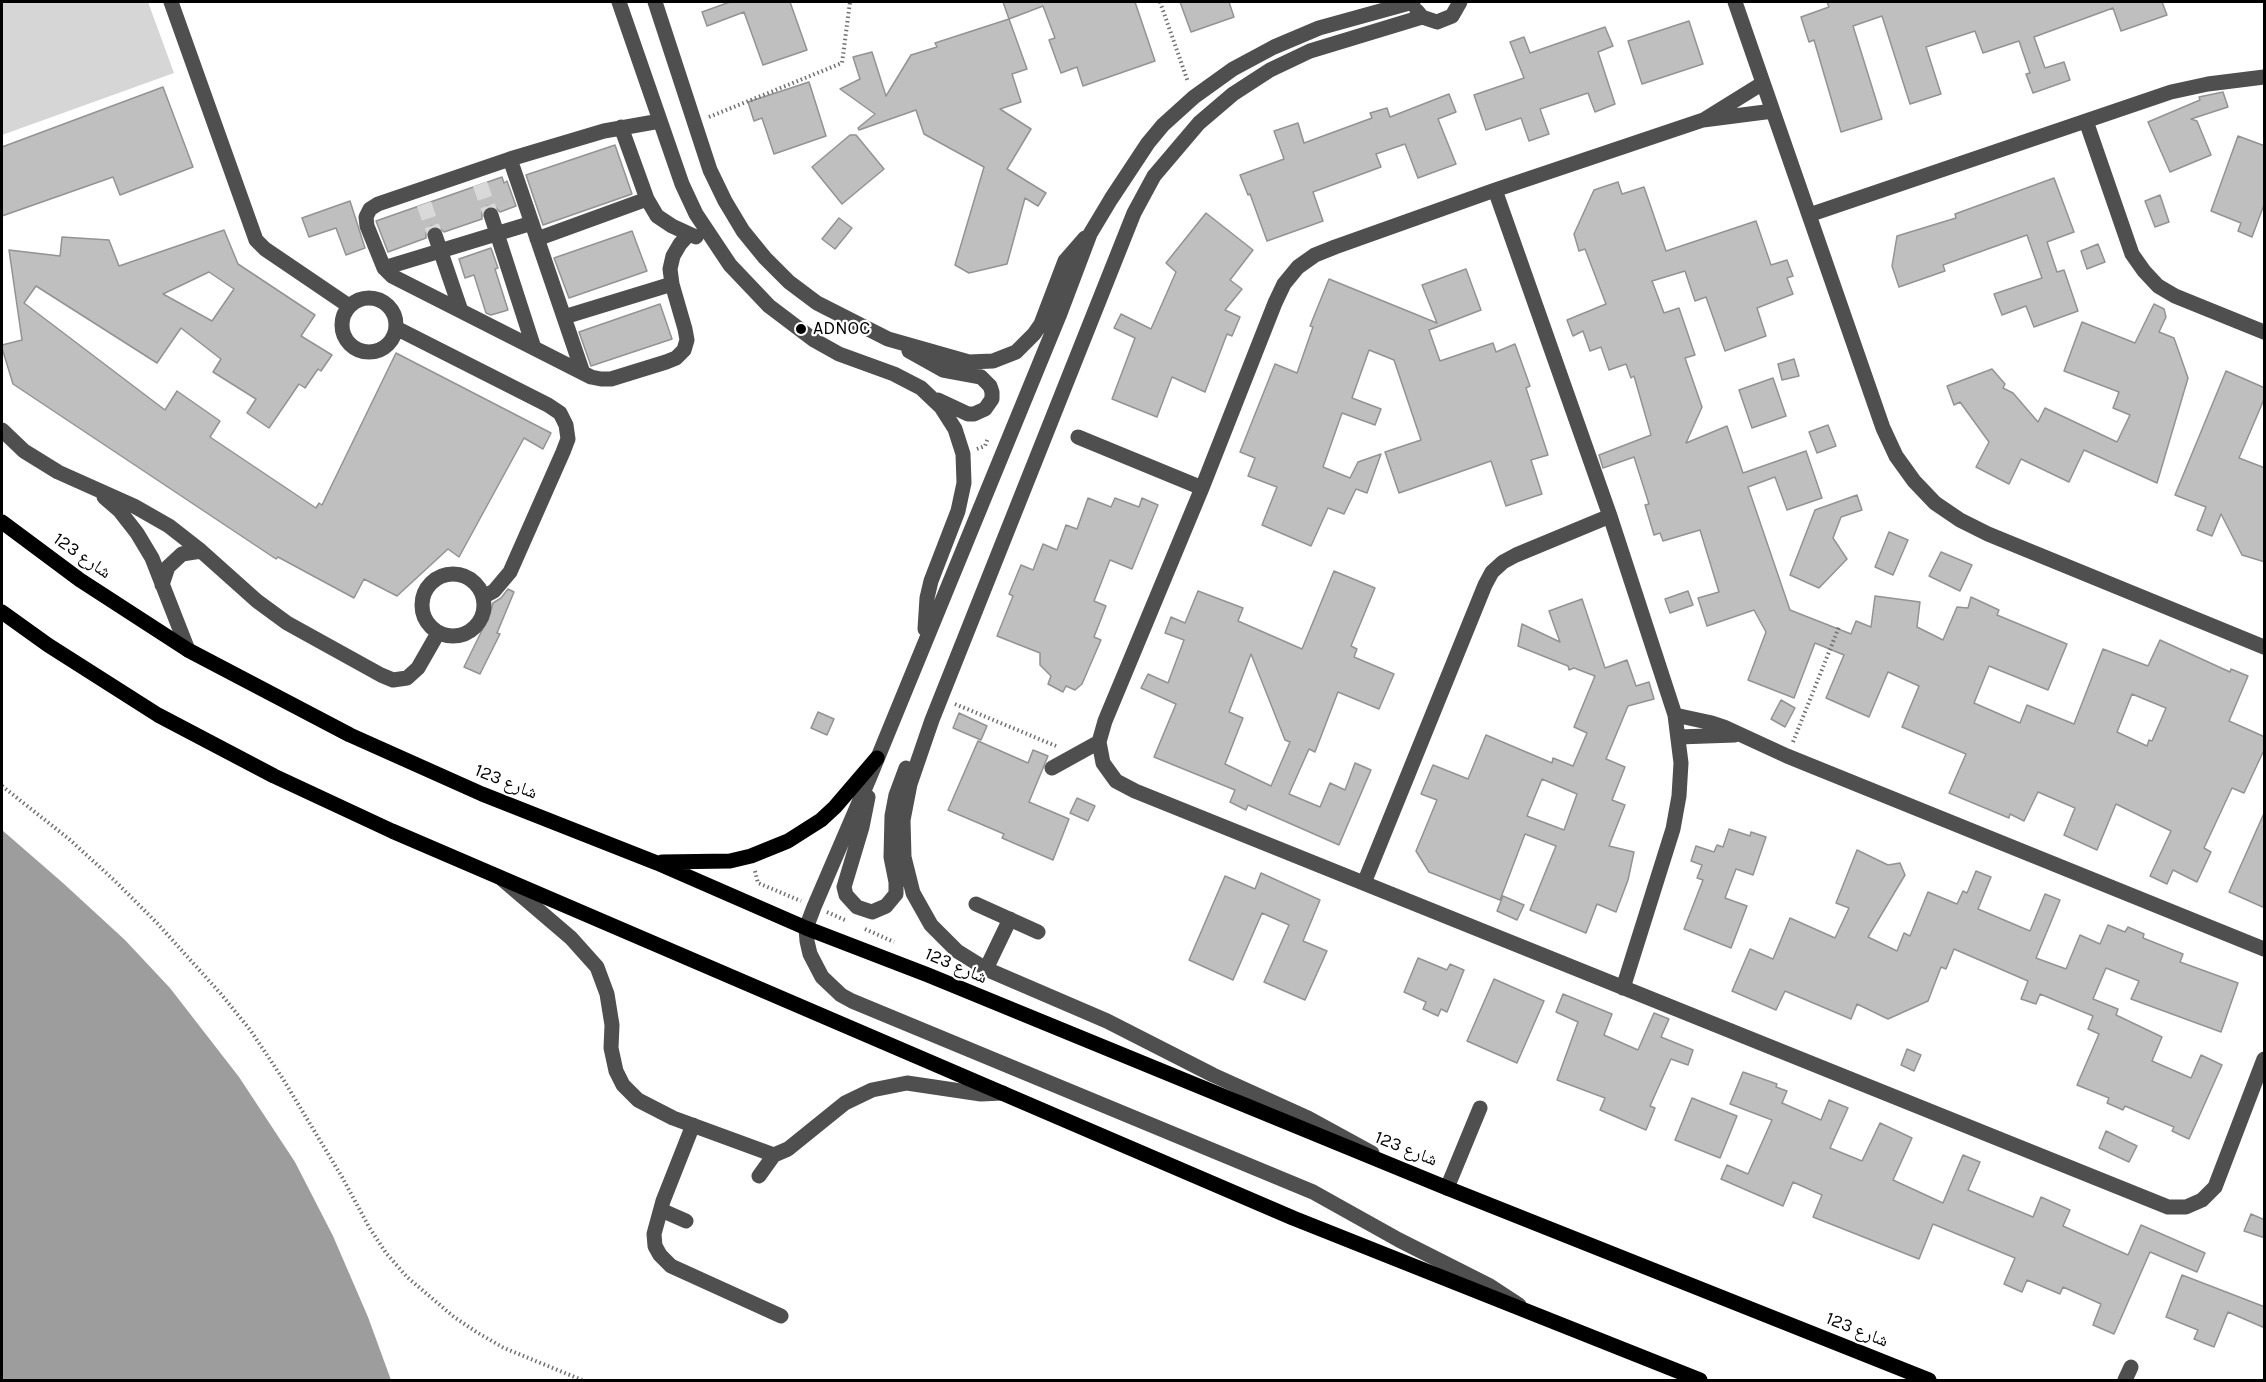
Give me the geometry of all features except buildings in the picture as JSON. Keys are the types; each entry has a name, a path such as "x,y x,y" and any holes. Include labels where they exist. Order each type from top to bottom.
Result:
{"main road":[{"name":"شارع 123","path":"2,522 80,580 188,650 350,735 482,794 657,863 806,928 928,975 1447,1188 1929,1380"},
{"path":"2,612 48,645 158,714 274,776 500,877 1293,1218 1700,1380"},
{"path":"657,863 730,861 751,856 788,841 821,820 835,807 877,758"}],"street":[{"path":"171,2 256,240 265,249 349,306"},
{"path":"619,2 682,184 713,243 748,287 791,324 840,354 908,380 932,398 949,418 960,441 965,468 964,483 958,511 927,597 925,641"},
{"path":"655,2 710,170 743,231 765,258 789,282 817,303 943,370 981,377 990,386 992,393 989,405 980,413 974,414 968,414 932,398"},
{"path":"1422,17 1413,2 1318,28 1274,46 1233,69 1194,97 1163,125 1148,143 1090,234 1054,327 806,928 810,954 816,966 831,987 852,1002 1313,1192 1399,1240 1490,1286 1529,1313"},
{"path":"1735,2 1883,428 1896,456 1914,481 1935,503 1960,520 1988,534 2265,647"},
{"path":"1390,1164 1341,1134 1213,1075 1107,1021 986,969 957,951 931,925 913,893 904,857 903,820 910,784 932,720 1134,213 1154,176 1199,123 1215,108 1270,70 1310,51 1422,17 1437,22 1452,16 1461,4"},
{"path":"1809,215 2171,92 2208,84 2265,77"},
{"path":"1702,120 1763,83"},
{"path":"1773,111 1702,120 1495,190 1315,255 1298,267 1284,284 1275,303 1202,488 1105,721 1099,742 1103,763 1116,781 1135,791 2168,1207 2186,1207 2202,1200 2215,1187 2265,1059"},
{"path":"660,121 621,127 510,159 478,178 422,197 378,204 370,209 366,217 368,226 384,268 392,276 583,373 601,379 611,379 676,358 684,351 687,340 670,269 673,256 689,234"},
{"path":"2086,121 2132,254 2144,272 2158,286 2175,296 2265,332"},
{"path":"621,127 647,199 657,216 689,234 713,243"},
{"path":"510,159 583,373"},
{"path":"1495,190 1610,516 1675,716 1681,763 1679,796 1673,829 1623,988"},
{"path":"537,238 647,199"},
{"path":"491,215 534,348"},
{"path":"384,268 532,223"},
{"path":"888,339 969,362 993,361 1016,352 1041,324 1065,261 1090,234"},
{"path":"435,235 461,311"},
{"path":"564,317 672,284"},
{"path":"360,298 374,298 386,304 394,315 396,328 391,340 382,349 370,352 357,349 347,341 342,329 343,317 349,306 360,298"},
{"path":"396,328 548,405 560,413 566,425 568,439 510,572 494,591 483,597"},
{"path":"2,430 40,462 97,491 134,506 169,526 201,550 257,601 286,623 393,680 407,678 418,668 438,633"},
{"path":"1078,437 1202,488"},
{"path":"97,491 119,510 137,533 152,558 188,650"},
{"path":"1364,883 1492,572 1503,562 1516,555 1610,516"},
{"path":"162,585 168,567 182,554 201,550"},
{"path":"457,574 468,578 478,586 483,597 484,609 480,621 472,630 455,636 438,633 428,625 423,614 422,601 425,590 433,580 444,575 457,574"},
{"path":"1675,716 1712,723 1787,756 2265,949"},
{"path":"869,779 865,812 844,887 850,902 864,911 872,912 886,906 896,894 890,838 894,806 903,775 916,746 932,720"},
{"path":"1678,737 1738,735"},
{"path":"1052,768 1099,742"},
{"path":"500,877 571,938 597,967 607,994 612,1025 611,1048 616,1071 623,1085 638,1100 693,1125 774,1155"},
{"path":"976,904 1038,932"},
{"path":"986,969 1010,920"},
{"path":"759,1176 774,1155 788,1149 845,1103 872,1090 907,1083 981,1094 1003,1094"},
{"path":"1447,1188 1480,1108"},
{"path":"693,1125 661,1210 654,1234 655,1246 671,1266 781,1316"},
{"path":"661,1210 686,1221"}],"path":[{"path":"694,123 842,63 850,2"},
{"path":"1160,2 1194,97"},
{"path":"1787,756 1839,627"},
{"path":"941,698 1076,755"},
{"path":"2,786 69,839 114,880 158,922 221,994 251,1031 283,1079 319,1137 369,1227 386,1253 407,1277 446,1311 478,1334 504,1348 582,1380"}],"shaded area":[{"path":"2,2 148,2 174,73 2,135"},
{"path":"2,830 125,940 170,988 239,1077 295,1162 333,1236 368,1317 391,1380 2,1380"}],"tunnel":[{"path":"480,184 491,215"},
{"path":"424,204 435,235"}],"place":[{"name":"ADNOC","path":"801,329"}]}
